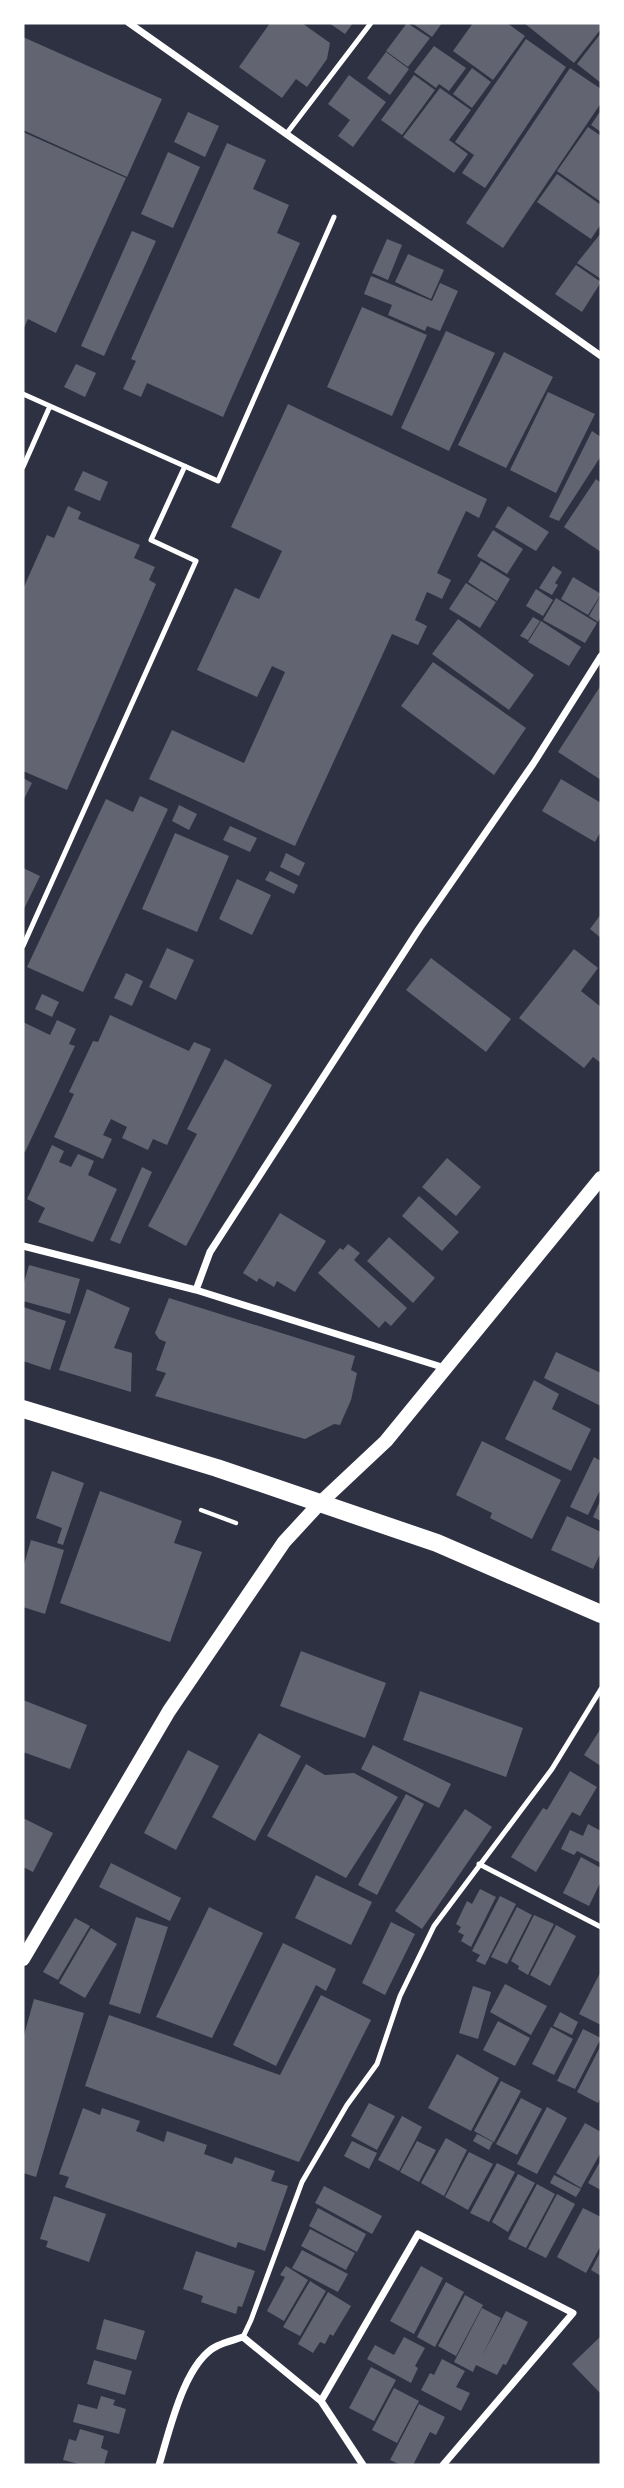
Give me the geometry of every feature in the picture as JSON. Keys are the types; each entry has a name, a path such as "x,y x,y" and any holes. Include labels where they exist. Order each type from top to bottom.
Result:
{"main road":[{"path":"23,1959 169,1711 284,1542 320,1503 386,1441 601,1178"},
{"path":"23,1409 217,1468 437,1543 601,1614"}],"street":[{"path":"129,23 598,354"},
{"path":"196,1290 210,1252 419,929 533,764 601,656"},
{"path":"23,1246 196,1290 447,1368"},
{"path":"321,2401 418,2234 573,2313 443,2465"},
{"path":"159,2465 181,2393 193,2370 215,2346 243,2337 321,2401 363,2465"}],"lane":[{"path":"287,133 371,23"},
{"path":"23,394 218,481 334,217"},
{"path":"598,354 601,344"},
{"path":"23,467 50,406"},
{"path":"23,946 195,561 151,540 186,466"},
{"path":"243,2337 302,2182 347,2105 377,2064 400,1996 434,1926 552,1769 601,1689"},
{"path":"479,1864 601,1927"}],"path":[{"path":"201,1510 236,1523"}],"building":[{"path":"270,23 302,23 330,43 327,59 307,87 296,79 282,98 239,67"},
{"path":"329,23 353,23 345,34"},
{"path":"407,23 430,38 408,67 386,51"},
{"path":"412,23 442,23 432,37"},
{"path":"473,23 507,23 525,36 493,80 453,51"},
{"path":"524,23 601,23 601,29 574,63"},
{"path":"601,33 601,83 577,64"},
{"path":"23,37 162,99 127,177 23,130"},
{"path":"526,39 566,67 485,188 462,173 474,155 455,142"},
{"path":"434,46 466,68 449,91 439,84 436,88 414,72"},
{"path":"386,52 409,69 390,95 367,78"},
{"path":"472,68 491,82 472,108 453,94"},
{"path":"570,68 601,89 601,103 503,248 466,223"},
{"path":"349,75 386,102 353,147 338,136 350,120 328,104"},
{"path":"414,75 435,90 402,135 381,120"},
{"path":"440,88 471,110 449,140 468,154 454,173 403,137"},
{"path":"601,110 601,132 591,125"},
{"path":"188,112 219,126 205,157 174,142"},
{"path":"588,127 601,136 601,202 557,171"},
{"path":"23,132 126,178 56,333 28,319 23,330"},
{"path":"227,143 266,160 253,189 289,205 277,233 300,243 223,417 147,383 141,397 123,389 136,361 131,359"},
{"path":"168,152 200,167 173,228 141,214"},
{"path":"557,174 601,205 601,224 591,239 537,202"},
{"path":"132,231 156,241 104,356 81,346"},
{"path":"601,233 601,279 577,263"},
{"path":"387,239 402,245 388,280 372,273"},
{"path":"408,254 444,270 431,299 395,282"},
{"path":"576,265 601,282 582,312 555,294"},
{"path":"371,276 432,301 440,283 458,291 440,331 427,326 425,331 388,315 392,305 364,294"},
{"path":"362,307 427,335 392,416 327,387"},
{"path":"446,331 495,353 449,451 401,428"},
{"path":"504,352 553,377 506,468 458,445"},
{"path":"76,364 96,373 85,397 64,387"},
{"path":"548,392 595,414 556,493 510,470"},
{"path":"288,404 487,499 479,518 466,511 437,573 451,580 442,599 427,592 415,620 427,626 418,645 392,634 295,846 149,779 172,730 244,763 285,672 272,666 257,697 197,670 235,588 259,599 282,551 231,527"},
{"path":"592,431 601,437 601,456 559,521 549,517"},
{"path":"83,471 108,482 100,501 74,490"},
{"path":"596,479 601,483 601,552 564,527"},
{"path":"68,506 81,512 78,519 140,545 134,558 155,567 149,580 156,584 67,790 23,771 23,589 47,535 54,538"},
{"path":"508,506 549,532 536,551 495,527"},
{"path":"493,530 523,549 507,574 477,556"},
{"path":"481,561 510,579 497,601 468,582"},
{"path":"553,566 562,572 552,595 539,588"},
{"path":"573,577 601,594 588,615 561,599"},
{"path":"466,583 496,602 480,628 449,609"},
{"path":"536,589 553,600 543,616 526,606"},
{"path":"601,595 601,616 598,622 589,616"},
{"path":"556,598 597,623 585,643 543,620"},
{"path":"533,617 540,621 528,640 520,636"},
{"path":"458,619 534,675 509,710 432,654"},
{"path":"541,621 581,647 569,666 528,642"},
{"path":"433,662 526,728 494,775 401,706"},
{"path":"601,685 601,780 558,752"},
{"path":"23,778 32,783 23,801"},
{"path":"561,779 601,803 601,831 595,842 542,811"},
{"path":"140,796 168,809 83,992 27,967 106,799 133,812"},
{"path":"179,805 197,814 189,830 172,821"},
{"path":"230,826 257,838 250,852 223,840"},
{"path":"175,833 229,856 197,932 142,909"},
{"path":"286,853 305,863 299,876 280,867"},
{"path":"23,868 40,876 23,911"},
{"path":"270,871 298,885 294,894 265,880"},
{"path":"237,879 271,895 252,935 219,919"},
{"path":"601,914 601,938 590,929"},
{"path":"167,948 194,960 176,1000 149,987"},
{"path":"574,949 598,968 581,991 601,1007 601,1063 593,1057 584,1068 519,1018"},
{"path":"431,958 511,1019 486,1052 406,990"},
{"path":"126,973 143,981 132,1006 114,998"},
{"path":"42,994 59,1002 52,1017 35,1009"},
{"path":"110,1015 189,1051 194,1042 211,1049 167,1145 153,1139 148,1150 122,1138 127,1127 111,1119 103,1135 112,1139 103,1159 54,1137 74,1094 69,1092 93,1041 98,1042"},
{"path":"57,1020 76,1029 69,1044 75,1046 25,1152 23,1022 50,1035"},
{"path":"225,1059 272,1085 186,1246 148,1226 197,1134 187,1129"},
{"path":"52,1145 64,1151 59,1162 71,1167 78,1154 94,1161 88,1175 117,1189 93,1242 38,1222 45,1208 27,1199"},
{"path":"447,1158 481,1187 456,1216 422,1187"},
{"path":"142,1167 152,1172 120,1244 110,1240"},
{"path":"419,1196 459,1232 442,1251 402,1216"},
{"path":"280,1213 326,1241 295,1292 277,1281 274,1287 259,1278 257,1282 243,1273"},
{"path":"389,1237 435,1278 413,1303 367,1261"},
{"path":"348,1244 360,1253 354,1260 407,1308 391,1326 385,1321 379,1328 318,1273 340,1248 343,1250"},
{"path":"29,1265 80,1279 70,1314 23,1301 23,1286"},
{"path":"87,1289 130,1308 114,1348 132,1353 131,1392 59,1370"},
{"path":"169,1298 355,1356 351,1370 357,1373 351,1400 340,1425 334,1424 305,1439 155,1396 166,1373 156,1370 166,1342 159,1339 155,1333"},
{"path":"23,1307 66,1321 50,1370 23,1361"},
{"path":"556,1352 601,1373 601,1406 544,1378"},
{"path":"534,1380 559,1394 552,1409 591,1429 571,1471 505,1439"},
{"path":"482,1441 561,1480 532,1539 490,1518 492,1513 456,1495"},
{"path":"594,1457 601,1461 601,1488 588,1515 570,1507"},
{"path":"52,1471 84,1483 63,1545 57,1543 62,1528 36,1518"},
{"path":"100,1491 182,1521 174,1543 202,1552 170,1642 60,1603"},
{"path":"601,1499 601,1521 593,1517"},
{"path":"567,1516 601,1532 601,1552 593,1569 551,1550"},
{"path":"31,1540 64,1550 45,1614 23,1607 23,1568"},
{"path":"301,1651 386,1683 365,1738 280,1706"},
{"path":"420,1691 523,1728 506,1777 403,1740"},
{"path":"23,1700 87,1725 70,1769 23,1752"},
{"path":"601,1728 601,1766 584,1755"},
{"path":"259,1733 301,1756 255,1841 212,1817"},
{"path":"373,1745 451,1784 439,1808 361,1769"},
{"path":"188,1750 219,1766 176,1850 144,1833"},
{"path":"306,1764 325,1775 354,1773 398,1797 346,1878 267,1836"},
{"path":"570,1771 597,1787 580,1816 572,1812 536,1872 511,1857 543,1808 547,1810"},
{"path":"406,1794 424,1804 377,1895 358,1885"},
{"path":"465,1809 492,1827 422,1929 395,1911"},
{"path":"23,1818 53,1833 33,1872 23,1867"},
{"path":"588,1824 601,1831 601,1863 577,1851 574,1855 561,1849 570,1830 583,1836"},
{"path":"581,1857 601,1868 601,1881 589,1906 563,1893"},
{"path":"111,1863 181,1898 170,1921 99,1887"},
{"path":"316,1875 372,1902 351,1945 295,1918"},
{"path":"480,1889 496,1897 471,1947 461,1941 464,1935 458,1932 461,1927 456,1924 467,1901 472,1904"},
{"path":"500,1896 516,1904 485,1965 476,1961 480,1955 472,1951"},
{"path":"209,1907 263,1933 212,2038 156,2017"},
{"path":"517,1907 532,1915 507,1964 491,1957"},
{"path":"534,1915 554,1924 528,1975 511,1961"},
{"path":"136,1917 168,1927 140,2014 109,2004"},
{"path":"75,1918 90,1926 58,1980 43,1972"},
{"path":"391,1922 415,1934 385,1995 362,1983"},
{"path":"556,1925 576,1936 550,1986 530,1975"},
{"path":"91,1928 117,1944 85,1998 59,1983"},
{"path":"283,1943 336,1969 326,1991 316,1985 276,2066 233,2045"},
{"path":"601,1971 601,2025 579,2014"},
{"path":"505,1984 547,2006 531,2035 490,2012"},
{"path":"473,1986 491,1992 478,2039 459,2033"},
{"path":"321,1995 371,2020 299,2162 85,2086 109,2015 280,2075"},
{"path":"34,1999 84,2013 36,2177 23,2173 23,2039"},
{"path":"560,2012 578,2022 572,2035 553,2026"},
{"path":"498,2021 530,2038 515,2066 483,2050"},
{"path":"551,2027 573,2039 554,2075 532,2064"},
{"path":"583,2029 601,2038 575,2089 557,2081"},
{"path":"601,2045 601,2097 598,2103 577,2092"},
{"path":"457,2054 499,2078 471,2131 428,2108"},
{"path":"501,2081 521,2091 494,2142 474,2131"},
{"path":"521,2098 542,2109 517,2155 496,2144"},
{"path":"369,2103 395,2116 377,2150 351,2136"},
{"path":"547,2107 567,2118 537,2174 517,2164"},
{"path":"83,2108 100,2115 102,2108 140,2121 136,2131 164,2142 167,2131 207,2145 204,2154 232,2164 235,2157 275,2171 271,2181 288,2186 265,2251 238,2242 236,2248 65,2187 69,2177 59,2174"},
{"path":"402,2116 422,2127 399,2171 378,2160"},
{"path":"585,2123 601,2132 601,2152 581,2188 556,2173"},
{"path":"477,2134 493,2142 489,2150 473,2141"},
{"path":"446,2138 467,2150 444,2196 421,2183"},
{"path":"352,2141 377,2153 369,2169 344,2156"},
{"path":"417,2141 436,2150 419,2182 400,2172"},
{"path":"469,2152 493,2164 468,2210 445,2197"},
{"path":"601,2160 601,2190 588,2183"},
{"path":"497,2163 515,2172 489,2222 470,2213"},
{"path":"518,2174 535,2183 508,2232 492,2222"},
{"path":"554,2175 581,2189 576,2197 550,2183"},
{"path":"537,2184 555,2194 526,2248 508,2239"},
{"path":"324,2186 382,2216 372,2234 315,2203"},
{"path":"557,2194 575,2204 546,2258 528,2249"},
{"path":"54,2196 106,2214 89,2262 46,2247 48,2241 40,2239"},
{"path":"318,2208 366,2234 357,2252 309,2226"},
{"path":"583,2208 601,2217 601,2245 586,2273 557,2257"},
{"path":"310,2229 355,2253 346,2270 301,2246"},
{"path":"302,2250 348,2274 338,2292 292,2268"},
{"path":"196,2251 255,2271 242,2307 238,2306 236,2314 201,2302 203,2296 183,2289"},
{"path":"601,2251 601,2276 591,2270"},
{"path":"286,2266 308,2280 284,2321 267,2311 285,2277 280,2275"},
{"path":"421,2266 443,2278 414,2334 390,2321"},
{"path":"310,2281 326,2291 300,2336 283,2327"},
{"path":"446,2282 464,2292 435,2347 417,2337"},
{"path":"328,2292 351,2306 333,2336 330,2334 325,2344 320,2342 313,2353 298,2344"},
{"path":"465,2295 483,2305 456,2356 438,2346"},
{"path":"482,2308 501,2318 482,2356 506,2311 528,2322 506,2365 503,2364 497,2375 476,2365 473,2372 454,2362"},
{"path":"104,2319 145,2331 136,2360 96,2349"},
{"path":"601,2336 601,2394 572,2364"},
{"path":"404,2337 425,2348 415,2366 418,2368 411,2383 367,2359 375,2345 394,2355"},
{"path":"442,2359 465,2371 456,2387 470,2393 461,2411 421,2390 430,2373 434,2375"},
{"path":"94,2360 132,2371 125,2395 87,2384"},
{"path":"371,2367 396,2380 374,2421 349,2408"},
{"path":"394,2388 419,2401 397,2443 372,2430"},
{"path":"101,2396 115,2400 113,2405 126,2409 119,2434 73,2422 78,2404 97,2409"},
{"path":"419,2404 445,2417 436,2435 430,2432 413,2465 401,2465 390,2460"},
{"path":"80,2429 104,2436 101,2448 108,2451 104,2465 83,2465 63,2460 69,2439 76,2441"}]}
